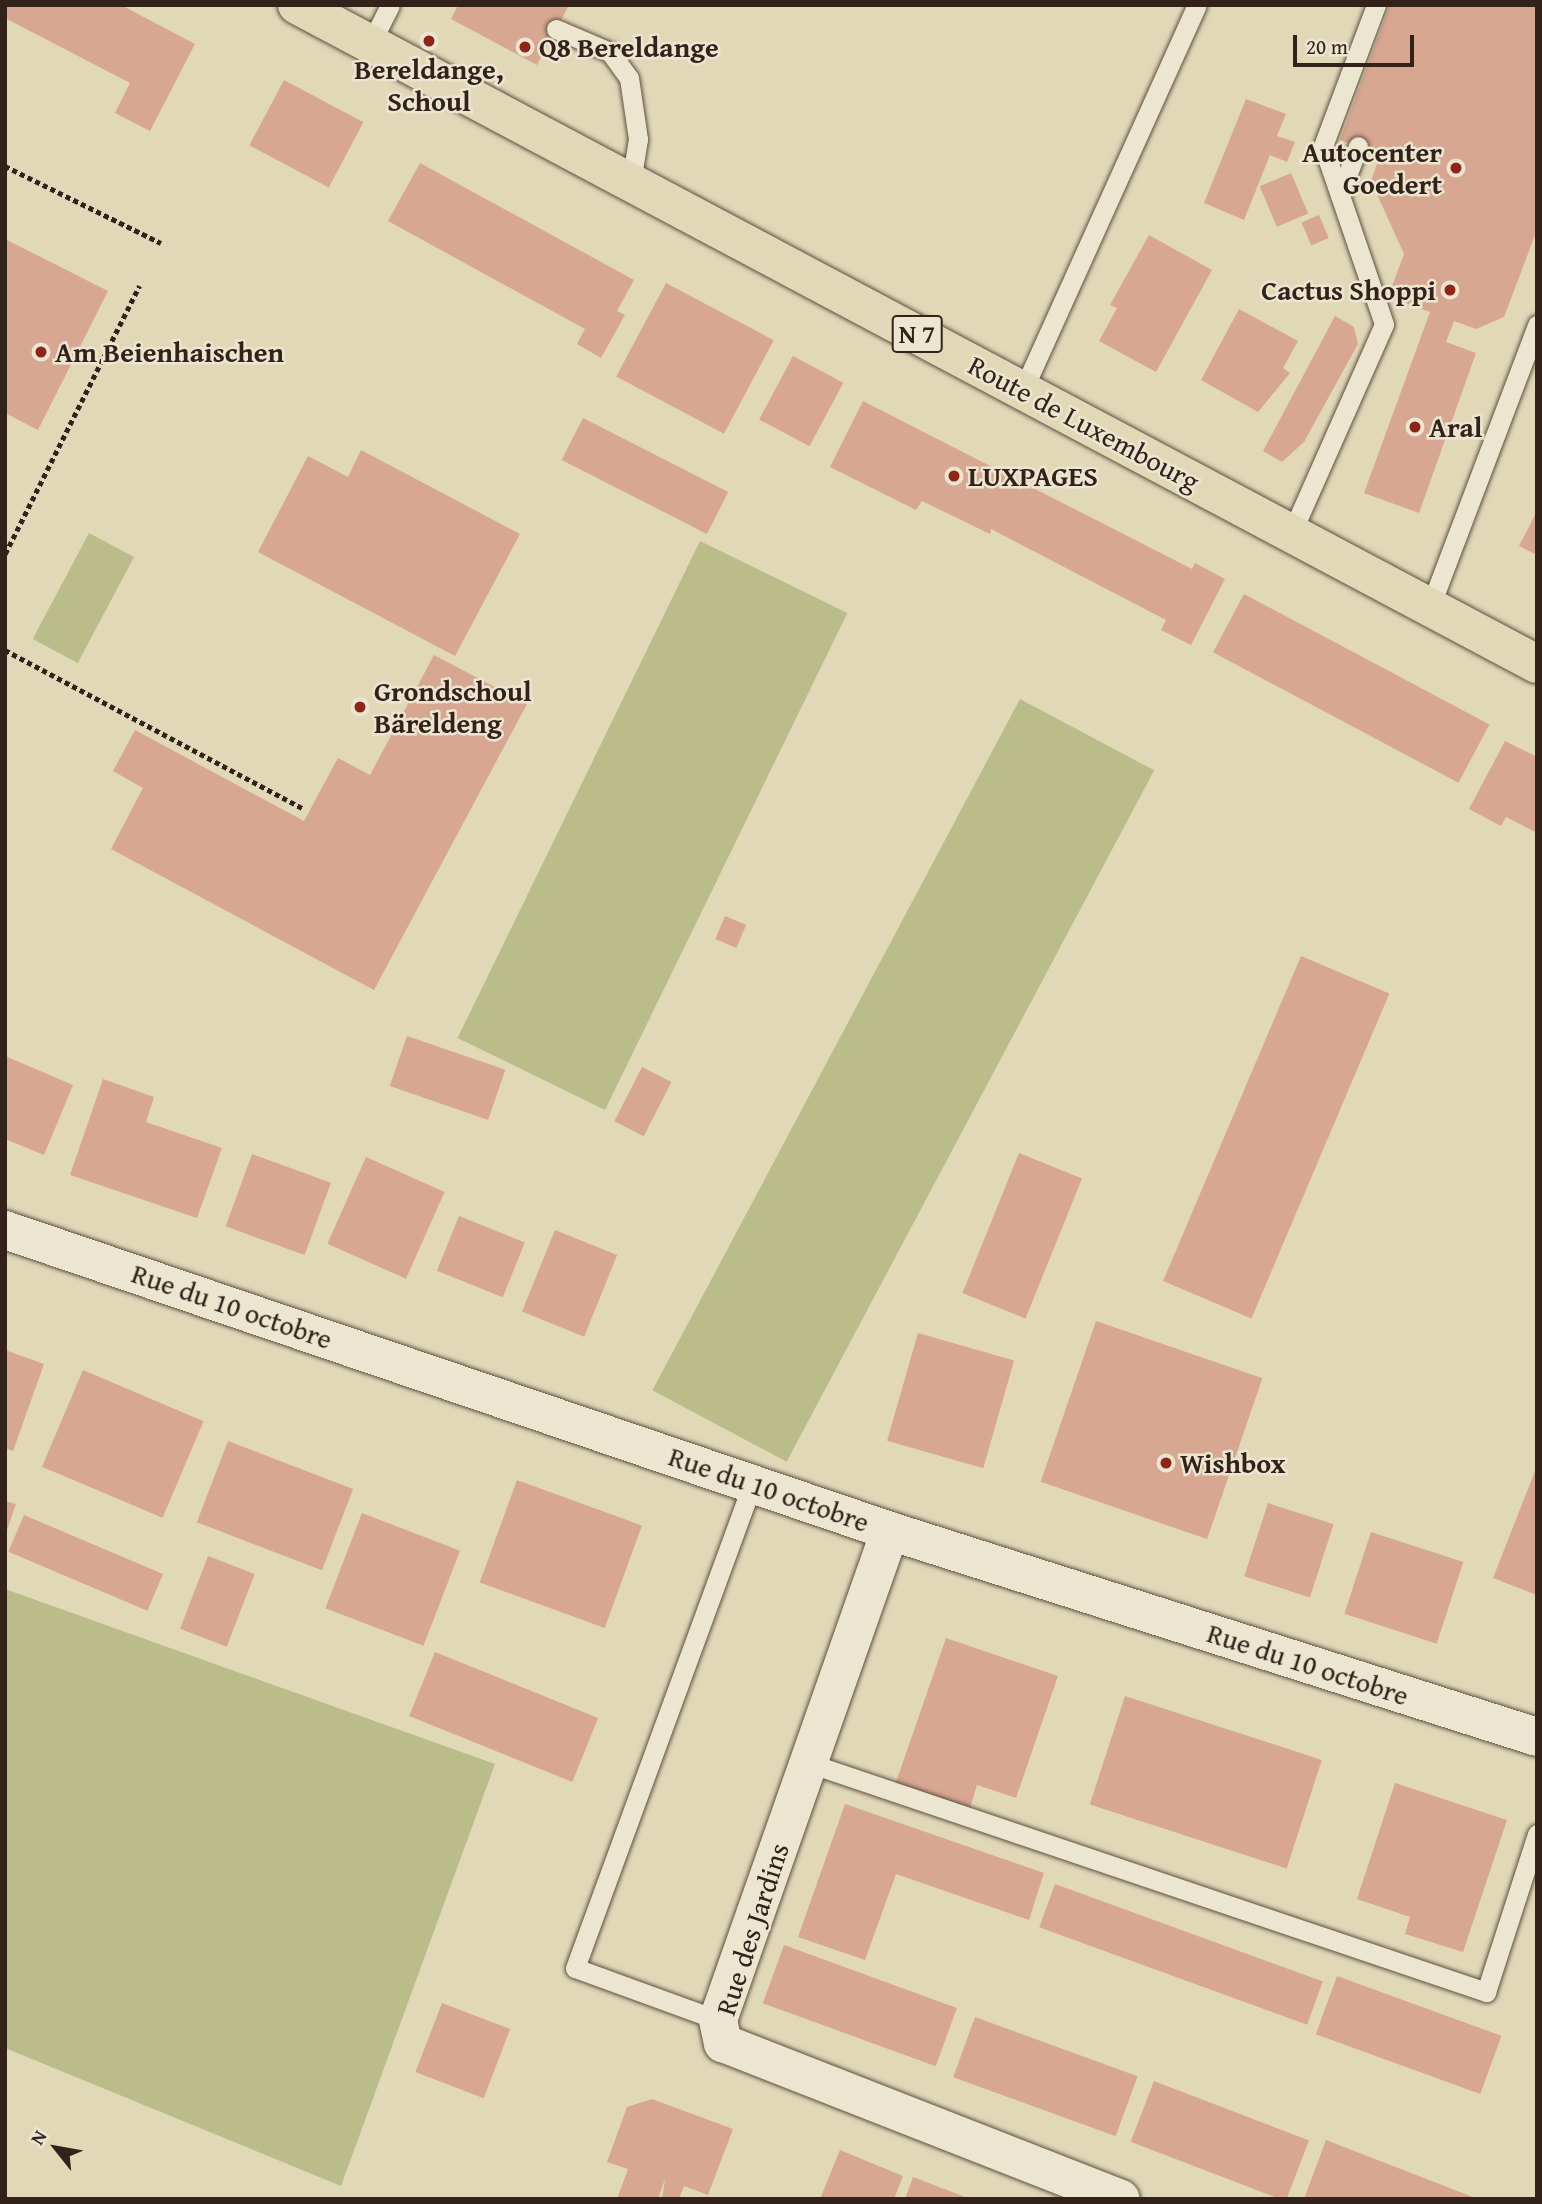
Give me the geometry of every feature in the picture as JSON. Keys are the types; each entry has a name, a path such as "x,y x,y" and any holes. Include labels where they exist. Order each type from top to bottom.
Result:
{"main road":[{"name":"Route de Luxembourg","path":"298,5 1537,664"}],"street":[{"name":"Rue du 10 octobre","path":"5,1230 890,1531 1537,1737"},
{"name":"Rue des Jardins","path":"890,1531 718,2020 723,2043 1121,2199"}],"lane":[{"path":"370,43 390,5"},
{"path":"1023,390 1197,5"},
{"path":"1292,532 1384,324 1322,146 1376,5"},
{"path":"556,29 610,52 629,78 638,139 631,182"},
{"path":"1340,195 1358,146"},
{"path":"1430,607 1537,325"},
{"path":"718,2020 575,1968 752,1482"},
{"path":"809,1763 1486,1993 1537,1834"}],"path":[{"path":"5,166 161,243"},
{"path":"5,554 139,286"},
{"path":"5,650 304,809"}],"green space":[{"path":"89,533 134,557 78,663 33,639"},
{"path":"700,541 847,613 605,1110 458,1038"},
{"path":"1020,699 1154,770 787,1462 652,1390"},
{"path":"5,1589 495,1764 341,2186 5,2048"}],"building":[{"path":"5,5 121,5 195,44 150,131 115,113 130,83 5,18"},
{"name":"Q8 Bereldange","path":"458,5 569,5 537,65 451,19"},
{"name":"Autocenter Goedert","path":"1390,5 1537,5 1537,230 1504,317 1476,329 1454,321 1446,342 1476,353 1419,513 1364,493 1430,312 1388,297 1404,254 1371,181 1380,155 1340,140"},
{"path":"284,80 363,122 329,188 249,145"},
{"path":"1246,99 1286,114 1277,136 1295,142 1287,162 1270,155 1244,220 1204,203"},
{"path":"420,163 634,280 617,311 625,315 601,358 577,344 585,329 388,221"},
{"path":"1291,173 1308,214 1277,227 1260,186"},
{"path":"1319,215 1329,238 1311,245 1302,222"},
{"path":"1149,235 1212,270 1156,372 1099,341 1117,308 1110,305"},
{"name":"Am Beienhaischen","path":"5,239 108,291 38,430 5,413"},
{"path":"666,283 774,340 724,434 616,377"},
{"path":"1239,309 1298,341 1283,368 1290,373 1258,412 1201,380"},
{"path":"1335,316 1354,327 1358,344 1304,442 1282,462 1263,451"},
{"path":"793,356 843,383 810,446 759,420"},
{"path":"863,401 1192,569 1195,563 1225,579 1191,645 1161,630 1166,620 991,529 990,534 922,501 916,510 830,467"},
{"path":"583,418 728,492 707,534 562,460"},
{"path":"361,450 520,534 455,656 258,552 308,456 348,477"},
{"path":"1537,511 1537,555 1519,546"},
{"path":"1244,594 1489,725 1458,783 1213,652"},
{"path":"434,655 527,704 374,990 111,849 143,788 113,771 135,730 304,821 338,758 370,775"},
{"path":"1505,741 1537,757 1537,833 1506,817 1501,826 1469,809"},
{"path":"725,916 746,925 736,948 715,939"},
{"path":"1301,956 1389,994 1251,1318 1163,1281"},
{"path":"407,1036 505,1070 488,1120 390,1086"},
{"path":"5,1056 73,1085 44,1155 5,1139"},
{"path":"642,1067 671,1082 644,1136 614,1121"},
{"path":"103,1079 154,1097 146,1122 222,1148 197,1218 70,1175"},
{"path":"1019,1153 1082,1178 1025,1318 962,1293"},
{"path":"252,1154 331,1183 305,1255 226,1226"},
{"path":"366,1157 445,1192 406,1279 327,1244"},
{"path":"459,1216 525,1243 503,1297 437,1271"},
{"path":"555,1230 617,1255 584,1337 522,1312"},
{"path":"1096,1321 1262,1378 1207,1539 1041,1482"},
{"path":"918,1333 1014,1361 983,1468 887,1441"},
{"path":"5,1350 44,1364 13,1451 5,1448"},
{"path":"83,1370 204,1421 163,1518 42,1467"},
{"path":"228,1441 353,1489 322,1570 197,1522"},
{"path":"1537,1466 1537,1595 1493,1578"},
{"path":"517,1480 642,1525 605,1628 480,1582"},
{"path":"5,1501 16,1504 6,1533 5,1533"},
{"path":"1268,1503 1334,1524 1310,1598 1244,1576"},
{"path":"362,1513 460,1551 423,1646 325,1608"},
{"path":"24,1515 163,1574 147,1611 8,1552"},
{"path":"1371,1532 1463,1562 1437,1644 1344,1614"},
{"path":"208,1556 255,1574 227,1647 180,1629"},
{"path":"946,1638 1058,1676 1016,1798 977,1785 969,1811 895,1785"},
{"path":"435,1652 598,1718 572,1782 409,1716"},
{"path":"1125,1696 1322,1760 1287,1868 1090,1804"},
{"path":"1395,1783 1507,1820 1463,1952 1405,1934 1410,1917 1357,1899"},
{"path":"845,1804 1044,1873 1029,1920 896,1874 865,1960 798,1937"},
{"path":"1055,1884 1323,1981 1307,2025 1039,1927"},
{"path":"784,1945 957,2008 936,2066 763,2003"},
{"path":"1337,1976 1501,2036 1480,2094 1316,2034"},
{"path":"442,2003 510,2029 484,2098 415,2072"},
{"path":"975,2017 1138,2076 1116,2136 953,2077"},
{"path":"1154,2081 1309,2140 1287,2199 1280,2199 1131,2142"},
{"path":"652,2099 733,2129 708,2195 684,2186 679,2199 662,2199 665,2179 658,2199 617,2199 628,2169 607,2162 627,2107"},
{"path":"1326,2140 1478,2199 1304,2199"},
{"path":"840,2150 903,2176 894,2199 820,2199"},
{"path":"913,2177 965,2197 965,2199 905,2199"}],"place":[{"name":"Bereldange, Schoul","path":"429,41"},
{"name":"Q8 Bereldange","path":"525,47"},
{"name":"Autocenter Goedert","path":"1456,168"},
{"name":"Cactus Shoppi","path":"1450,290"},
{"name":"Am Beienhaischen","path":"41,352"},
{"name":"Aral","path":"1415,427"},
{"name":"LUXPAGES","path":"954,476"},
{"name":"Grondschoul Bäreldeng","path":"360,707"},
{"name":"Wishbox","path":"1166,1463"}]}
